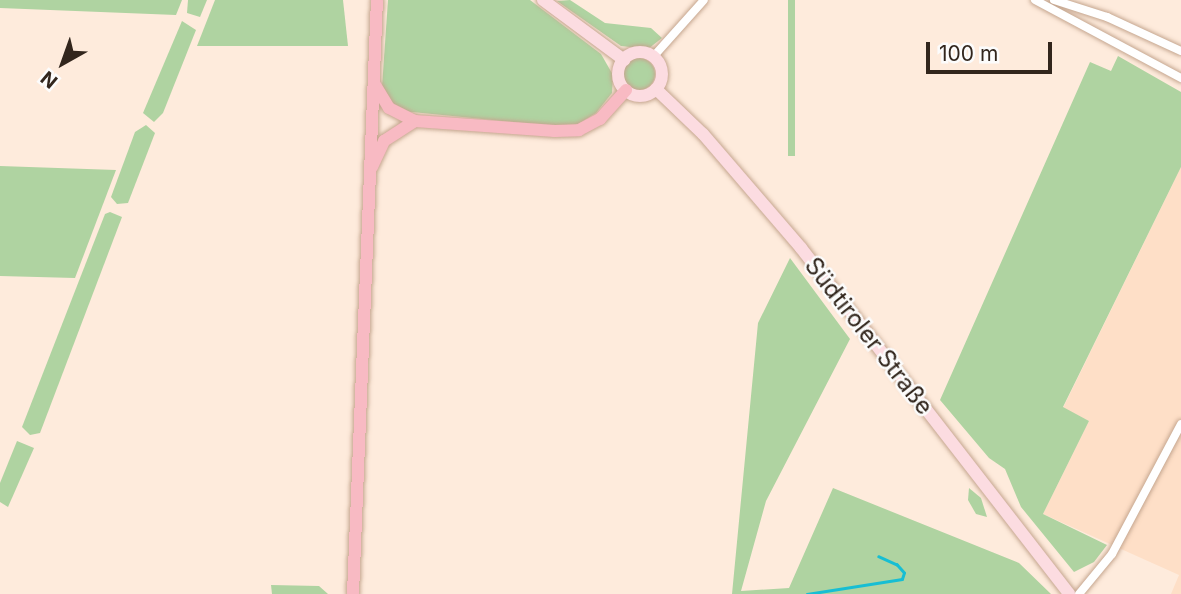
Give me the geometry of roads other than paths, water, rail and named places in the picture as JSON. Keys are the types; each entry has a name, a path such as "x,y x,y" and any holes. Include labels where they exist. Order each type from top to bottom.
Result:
{"main road":[{"path":"353,594 377,0"},
{"path":"543,0 624,60"},
{"path":"639,52 653,57 662,73 656,89 643,96 626,90 618,75 624,60 639,52"},
{"path":"372,80 390,108 415,121 579,130 600,118 626,90"},
{"name":"Südtiroler Straße","path":"656,89 710,142 801,248 1069,594"},
{"path":"371,170 384,141 415,121"}],"street":[{"path":"653,57 704,0"},
{"path":"1035,0 1077,20 1181,78"},
{"path":"1054,0 1181,51"},
{"path":"1077,20 1082,9"},
{"path":"1079,594 1112,554 1180,429"}],"waterway":[{"path":"807,594 902,579 904,573 897,565 879,557"}]}
